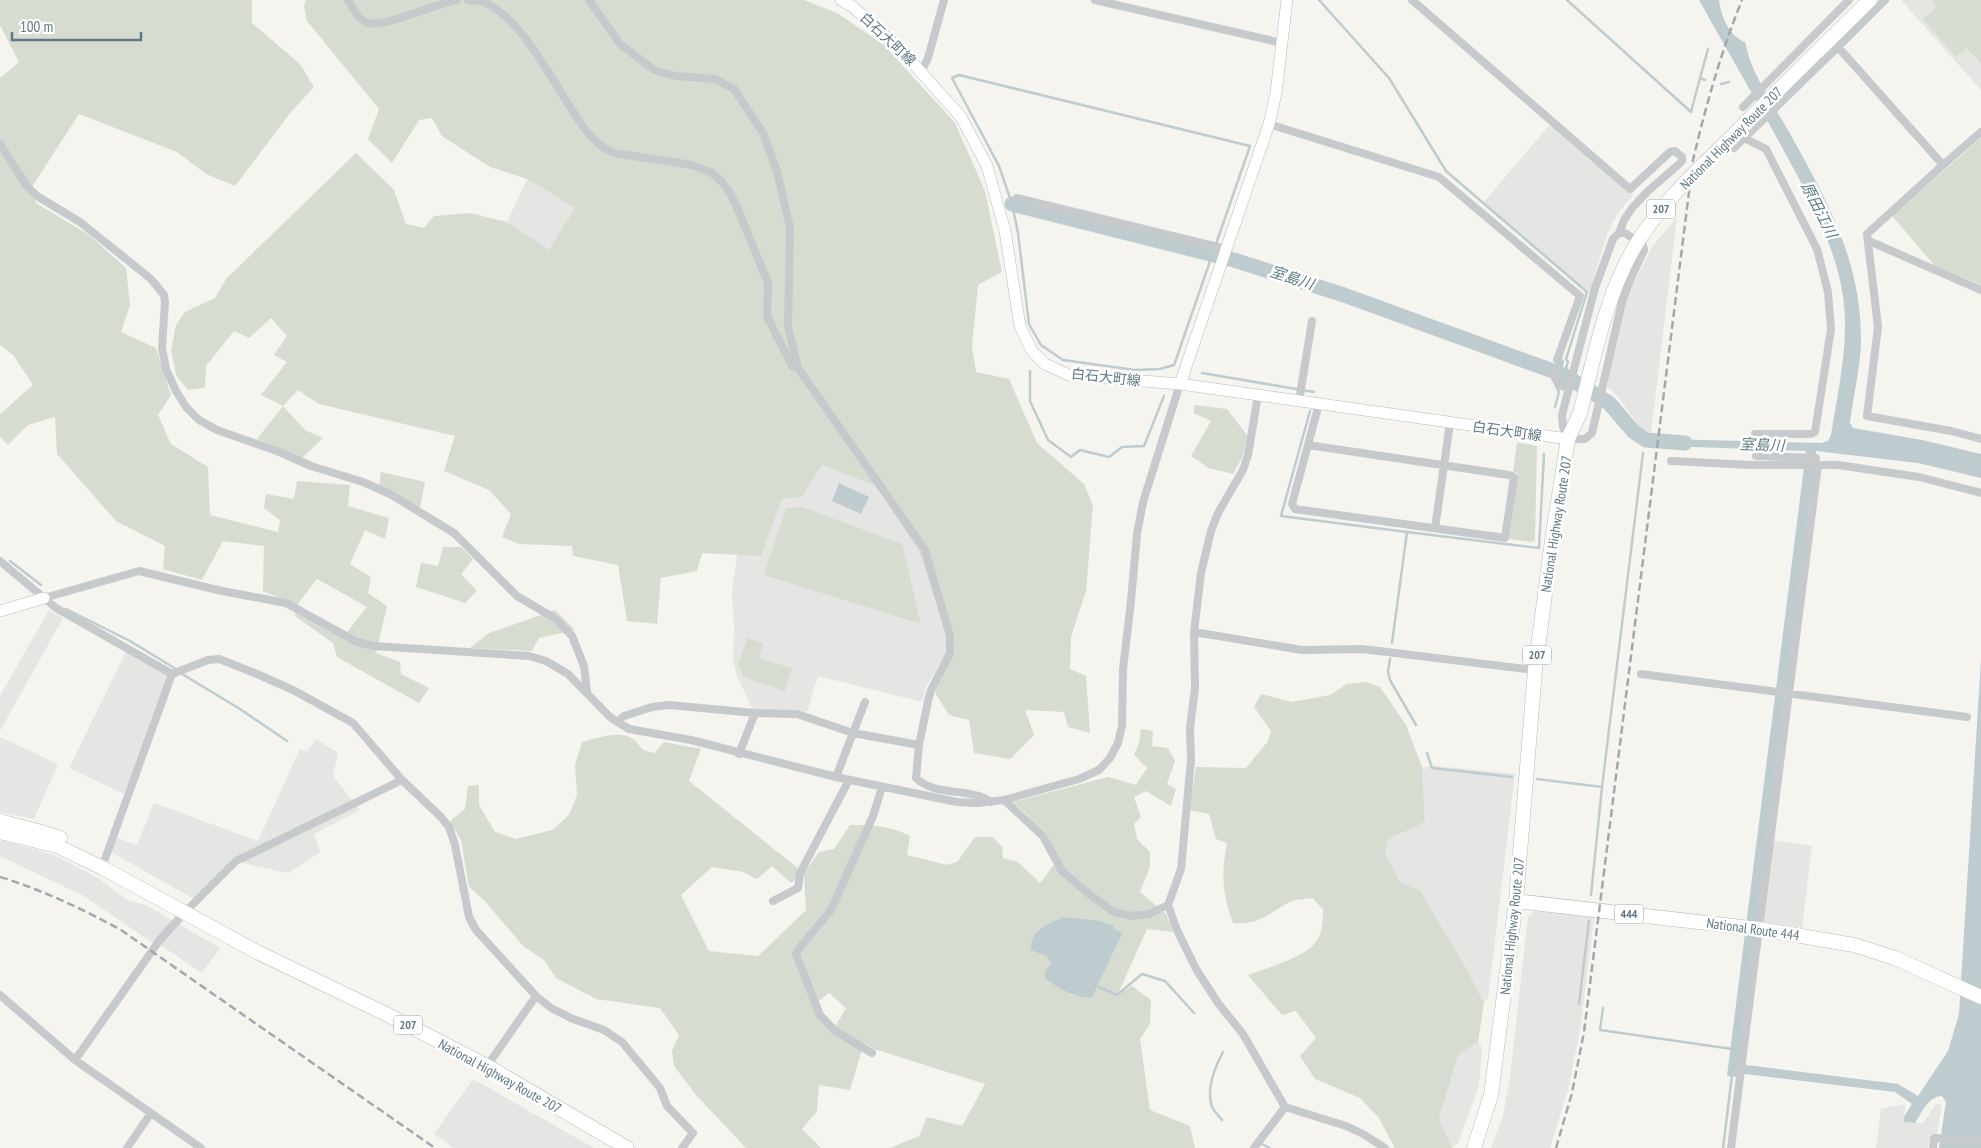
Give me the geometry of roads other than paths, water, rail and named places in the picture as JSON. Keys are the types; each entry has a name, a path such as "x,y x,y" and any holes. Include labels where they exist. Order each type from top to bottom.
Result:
{"highway":[{"name":"National Highway Route 207","path":"1474,1148 1491,1095 1516,901 1535,670 1553,533 1568,439 1580,414 1613,293 1634,248 1655,217 1686,181 1870,0"},
{"name":"National Highway Route 207","path":"0,821 42,832 73,843 105,859 184,913"},
{"name":"National Highway Route 207","path":"0,832 57,846 103,868 257,952 388,1015 486,1066 627,1148"},
{"name":"National Route 444","path":"1516,901 1759,929 1854,945 1895,958 1981,997"}],"main road":[{"name":"白石大町線","path":"841,0 853,7 922,70 961,117 986,166 1005,231 1020,326 1032,351 1045,364 1069,375 1180,384 1258,395 1300,393 1319,404 1568,439"},
{"path":"1180,384 1221,263 1219,247 1269,124 1276,93 1287,0"},
{"path":"0,611 44,598"}],"street":[{"path":"348,0 357,16 367,23 379,24 443,2 457,0"},
{"path":"468,0 483,2 511,21 521,33 579,122 602,148 614,153 692,165 712,173 722,182 730,193 739,212 768,283 767,316 792,366 798,368"},
{"path":"589,0 620,44 654,70 676,76 715,79 734,89 762,133 777,170 790,228 788,327 798,368 925,550 950,636 950,652 931,690 928,701 919,746 916,778 921,783 950,791 984,797 991,802"},
{"path":"922,70 928,58 944,0"},
{"path":"1096,0 1282,43"},
{"path":"1412,0 1630,188 1670,152 1680,153 1682,161 1633,207 1624,220 1619,233 1613,239 1595,288 1568,388 1562,415 1563,427 1568,439 1585,439 1592,433 1622,302 1644,250 1643,245 1625,233 1619,233"},
{"path":"1744,107 1850,0"},
{"path":"1734,148 1885,0"},
{"path":"1838,47 1943,165"},
{"path":"1269,124 1439,177 1580,296 1557,360 1560,362 1555,378 1562,386 1568,388"},
{"path":"1981,132 1867,234 1878,326 1867,416 1951,431 1981,440"},
{"path":"1744,138 1766,149 1817,249 1828,292 1831,329 1815,432 1810,434 1755,434"},
{"path":"0,144 26,185 37,196 80,222 102,239 151,279 164,295 162,348 166,369 186,407 199,420 217,430 277,451 311,466 363,482 423,513 454,533 517,596 556,619 572,636 584,666 587,692"},
{"path":"1017,198 1219,247"},
{"path":"1868,241 1981,290"},
{"path":"1300,393 1312,321"},
{"path":"44,598 139,571 222,591 286,603 358,642 374,646 529,656 546,661 568,674 616,722 629,729 691,740 739,754 836,777 956,802 1004,800 1079,779 1099,770 1110,758 1118,743 1122,726 1123,668 1136,534 1180,384"},
{"path":"1258,395 1246,462 1218,513 1211,531 1201,572 1194,632 1195,688 1190,728 1191,760 1181,869 1168,905 1177,930 1196,970 1218,1003 1243,1034 1285,1107 1346,1126 1385,1148"},
{"path":"1308,445 1509,475 1514,478 1506,538 1295,508 1292,504 1319,404"},
{"path":"1435,528 1450,422"},
{"path":"1776,434 1776,457"},
{"path":"1756,456 1817,462 1918,477 1981,493"},
{"path":"1671,461 1750,465 1803,461"},
{"path":"1731,1148 1817,462"},
{"path":"0,561 56,608 172,674"},
{"path":"1194,632 1302,650 1362,648 1535,670"},
{"path":"105,859 172,674 208,660 219,660 275,682 353,723 402,780 441,817 449,827 455,845 469,917 476,930 536,996 558,1011 573,1019 604,1030 622,1042 660,1088 667,1106 693,1133 682,1148"},
{"path":"1641,674 1967,717"},
{"path":"836,777 865,702"},
{"path":"616,722 624,716 652,707 669,705 755,713 797,714 853,732 919,746"},
{"path":"739,754 755,713"},
{"path":"75,1060 159,941 236,861 402,780"},
{"path":"772,901 798,888 800,873 849,780"},
{"path":"872,1053 835,1031 820,1015 796,954 831,910 873,816 882,787"},
{"path":"1004,800 1043,836 1062,871 1088,894 1114,912 1132,916 1149,914 1168,905"},
{"path":"0,995 75,1060 201,1148"},
{"path":"486,1066 536,996"},
{"path":"1254,1148 1285,1107"},
{"path":"127,1148 151,1113"},
{"path":"1933,1148 1934,1138 1981,1142"}],"water":[{"name":"原田江川","path":"1699,0 1719,0 1730,30 1745,42 1748,55 1759,81 1820,189 1841,236 1856,286 1860,312 1861,350 1850,423 1853,428 1922,440 1981,454 1981,478 1918,463 1816,451 1738,1064 1898,1084 1918,1096 1948,1051 1959,1014 1981,659 1981,1148 1939,1148 1946,1102 1942,1096 1929,1102 1915,1123 1904,1122 1904,1117 1912,1104 1895,1092 1737,1073 1736,1077 1727,1076 1806,451 1665,446 1666,439 1821,443 1828,441 1831,435 1841,377 1845,318 1843,293 1837,269 1829,244 1808,196"},
{"path":"839,483 869,497 861,514 832,501"},
{"path":"1063,917 1096,920 1113,925 1114,929 1123,932 1092,998 1085,998 1067,992 1045,978 1045,971 1051,963 1046,956 1031,950 1031,943 1036,933"}],"waterway":[{"name":"室島川","path":"1319,0 1389,78 1446,171 1587,292 1566,359 1568,362 1564,375"},
{"path":"1567,0 1691,112 1700,78 1705,80"},
{"path":"1700,78 1708,49"},
{"path":"959,75 1250,146 1174,365 1160,369 1135,370 1063,360 1041,345 1029,324 1018,233 1012,204 999,166 952,78 959,75"},
{"path":"1721,84 1729,82"},
{"name":"室島川","path":"1012,204 1234,260 1344,295 1564,375 1609,403 1634,432 1646,440 1685,443"},
{"path":"1030,371 1030,401 1048,440 1071,457 1080,450 1109,457 1122,447 1144,446 1164,396"},
{"path":"1202,373 1314,392"},
{"path":"1553,380 1559,392 1555,407"},
{"path":"1310,411 1281,516 1407,532 1392,643"},
{"path":"1602,787 1643,453"},
{"path":"1407,532 1539,548 1544,454"},
{"path":"10,561 41,585"},
{"path":"66,609 130,641 176,669"},
{"path":"1390,659 1388,671 1390,680 1416,725"},
{"path":"182,674 240,709 287,741"},
{"path":"1427,753 1432,768 1512,777"},
{"path":"1537,779 1602,787 1591,895"},
{"path":"1579,1004 1589,921"},
{"path":"1099,987 1117,995 1142,974 1165,981 1194,1013"},
{"path":"1603,1008 1600,1030 1732,1049"},
{"path":"1222,1120 1212,1107 1210,1093 1214,1071 1223,1052"},
{"path":"1723,1148 1732,1075"},
{"path":"1262,1144 1270,1148"}],"railway":[{"path":"1556,1148 1572,1093 1584,1032 1693,160 1714,79 1742,0"},
{"path":"0,877 62,901 121,930 435,1148"}]}
